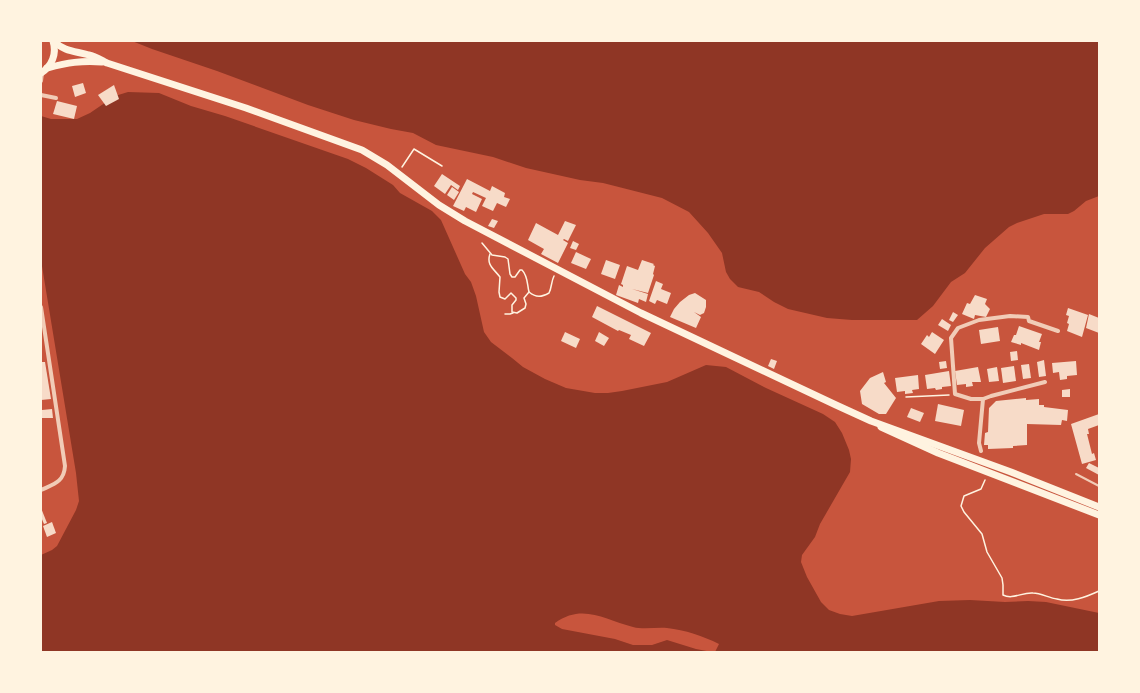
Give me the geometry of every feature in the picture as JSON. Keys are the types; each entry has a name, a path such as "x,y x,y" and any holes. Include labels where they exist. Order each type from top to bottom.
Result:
{"main road":[{"path":"53,41 59,47 67,50 89,55 246,108 362,150 387,165 439,205 465,221 641,313 871,421 885,430 913,443 1099,515"},
{"path":"43,71 54,57 55,51 53,41"},
{"path":"43,71 65,63 82,61 107,62"},
{"path":"871,421 1011,472 1099,507"}],"street":[{"path":"41,81 43,71"},
{"path":"41,95 56,98"},
{"path":"41,308 64,454 65,471 62,478 57,482 41,490"},
{"path":"1045,382 983,399 971,399 955,394 951,338 958,328 979,320 1010,316 1028,317 1030,321 1058,331"},
{"path":"981,451 978,442 983,399"}],"lane":[{"path":"1076,474 1099,486"}],"path":[{"path":"402,167 414,149 442,166"},
{"path":"482,243 490,254 508,259 510,274 512,277 516,277 520,270 522,270 524,271 527,280 529,292 524,298 526,304 525,308 519,312 505,314"},
{"path":"490,254 488,258 489,264 500,277 500,297 504,299 511,293 516,298 511,307 513,313"},
{"path":"529,292 537,296 546,295 551,290 551,282 554,276"},
{"path":"906,397 955,394"},
{"path":"988,472 980,489 964,496 961,506 982,534 987,552 1002,578 1003,595 1014,597 1031,593 1061,600 1082,598 1099,592"}],"shaded area":[{"path":"132,41 1099,41 1099,196 1086,201 1068,214 1044,214 1009,227 985,248 965,273 951,282 933,306 917,320 852,320 827,318 788,309 759,292 738,287 730,279 726,272 722,253 708,233 689,212 662,198 603,183 580,180 526,168 493,157 436,145 413,133 354,120 308,105"},
{"path":"128,92 159,93 191,106 225,116 348,159 366,168 393,185 400,193 432,211 441,220 465,274 471,282 476,296 484,332 491,342 523,367 545,379 566,388 595,393 608,393 667,382 706,365 726,367 766,388 823,414 835,422 842,433 849,450 851,459 850,472 820,524 815,537 802,555 801,562 807,577 821,602 829,610 852,616 939,601 970,600 1046,602 1099,613 1099,652 715,652 719,644 707,638 680,630 667,628 637,628 603,617 575,614 565,617 555,623 555,625 562,629 615,639 633,645 652,645 667,640 696,649 712,652 41,652 41,555 57,546 76,510 79,501 76,473 41,260 41,116 51,119 77,119 90,113 115,96"}],"building":[{"path":"83,83 86,93 75,97 72,86"},
{"path":"114,85 119,99 106,106 98,95"},
{"path":"57,101 77,106 74,119 53,114"},
{"path":"442,174 460,186 458,190 451,185 445,194 434,186"},
{"path":"467,179 490,191 492,186 505,193 504,197 510,199 506,207 497,203 493,211 482,206 486,198 473,192 472,194 482,199 476,212 466,207 464,211 453,206"},
{"path":"452,187 459,192 454,200 447,195"},
{"path":"492,219 498,221 494,228 488,226"},
{"path":"565,221 576,225 568,241 563,240 568,243 558,263 541,254 544,249 528,240 536,223 558,235"},
{"path":"573,241 579,244 576,250 570,248"},
{"path":"576,252 591,259 586,269 571,263"},
{"path":"606,260 620,265 615,279 601,274"},
{"path":"642,260 654,264 653,265 655,266 654,275 648,293 632,289 648,294 646,302 639,299 638,303 616,295 619,285 623,287 621,284 627,266 638,270"},
{"path":"656,281 663,284 661,289 671,293 667,304 657,300 655,304 649,301"},
{"path":"695,293 706,300 704,313 700,315 694,312 701,317 696,328 670,317 680,302 689,295"},
{"path":"975,295 987,299 985,304 990,309 986,317 975,315 974,319 962,314 967,303 970,304"},
{"path":"597,306 651,333 644,346 629,339 631,335 619,330 618,331 592,317"},
{"path":"1068,308 1088,315 1082,337 1067,331 1069,316 1066,315"},
{"path":"953,312 958,315 953,322 949,320"},
{"path":"1089,314 1099,318 1099,333 1086,328"},
{"path":"942,319 951,325 948,331 938,325"},
{"path":"1019,326 1042,334 1039,342 1041,342 1039,350 1021,343 1021,345 1011,342 1014,335 1016,335"},
{"path":"998,327 1000,341 981,344 979,330"},
{"path":"565,332 580,339 576,348 561,341"},
{"path":"599,332 609,338 604,346 595,341"},
{"path":"932,332 944,340 935,354 921,344 927,335 929,337"},
{"path":"1017,351 1018,360 1011,361 1010,352"},
{"path":"771,359 777,361 774,369 768,366"},
{"path":"1044,360 1046,376 1039,377 1037,362"},
{"path":"946,361 947,368 940,369 939,362"},
{"path":"1076,361 1077,375 1067,376 1067,379 1060,380 1059,372 1053,373 1052,363"},
{"path":"41,362 45,362 51,399 41,400"},
{"path":"1029,364 1031,378 1023,379 1021,365"},
{"path":"1014,366 1016,381 1003,383 1001,368"},
{"path":"978,367 981,382 972,382 973,386 966,387 966,384 957,385 955,371"},
{"path":"997,367 999,381 989,382 987,369"},
{"path":"949,371 951,386 942,387 942,389 936,390 935,388 927,389 925,375"},
{"path":"883,372 886,382 884,383 896,398 886,414 879,414 862,404 860,391 870,378"},
{"path":"918,375 919,389 912,390 913,393 905,394 905,391 897,392 895,378"},
{"path":"1070,389 1070,397 1062,397 1062,390"},
{"path":"1026,398 1026,400 1039,399 1039,405 1044,405 1044,407 1068,410 1067,421 1062,420 1061,425 1027,424 1027,445 1013,446 1013,448 988,449 988,445 984,445 985,433 988,432 989,408 996,401"},
{"path":"938,404 964,410 961,426 935,421"},
{"path":"911,408 924,413 920,422 907,417"},
{"path":"52,409 53,418 42,418 42,410"},
{"path":"1099,414 1099,425 1088,429 1089,434 1087,434 1092,454 1094,453 1096,460 1082,464 1071,424"},
{"path":"1089,463 1099,468 1099,475 1086,468"},
{"path":"41,508 47,523 44,524 41,517"},
{"path":"52,522 56,533 47,537 43,526"}]}
